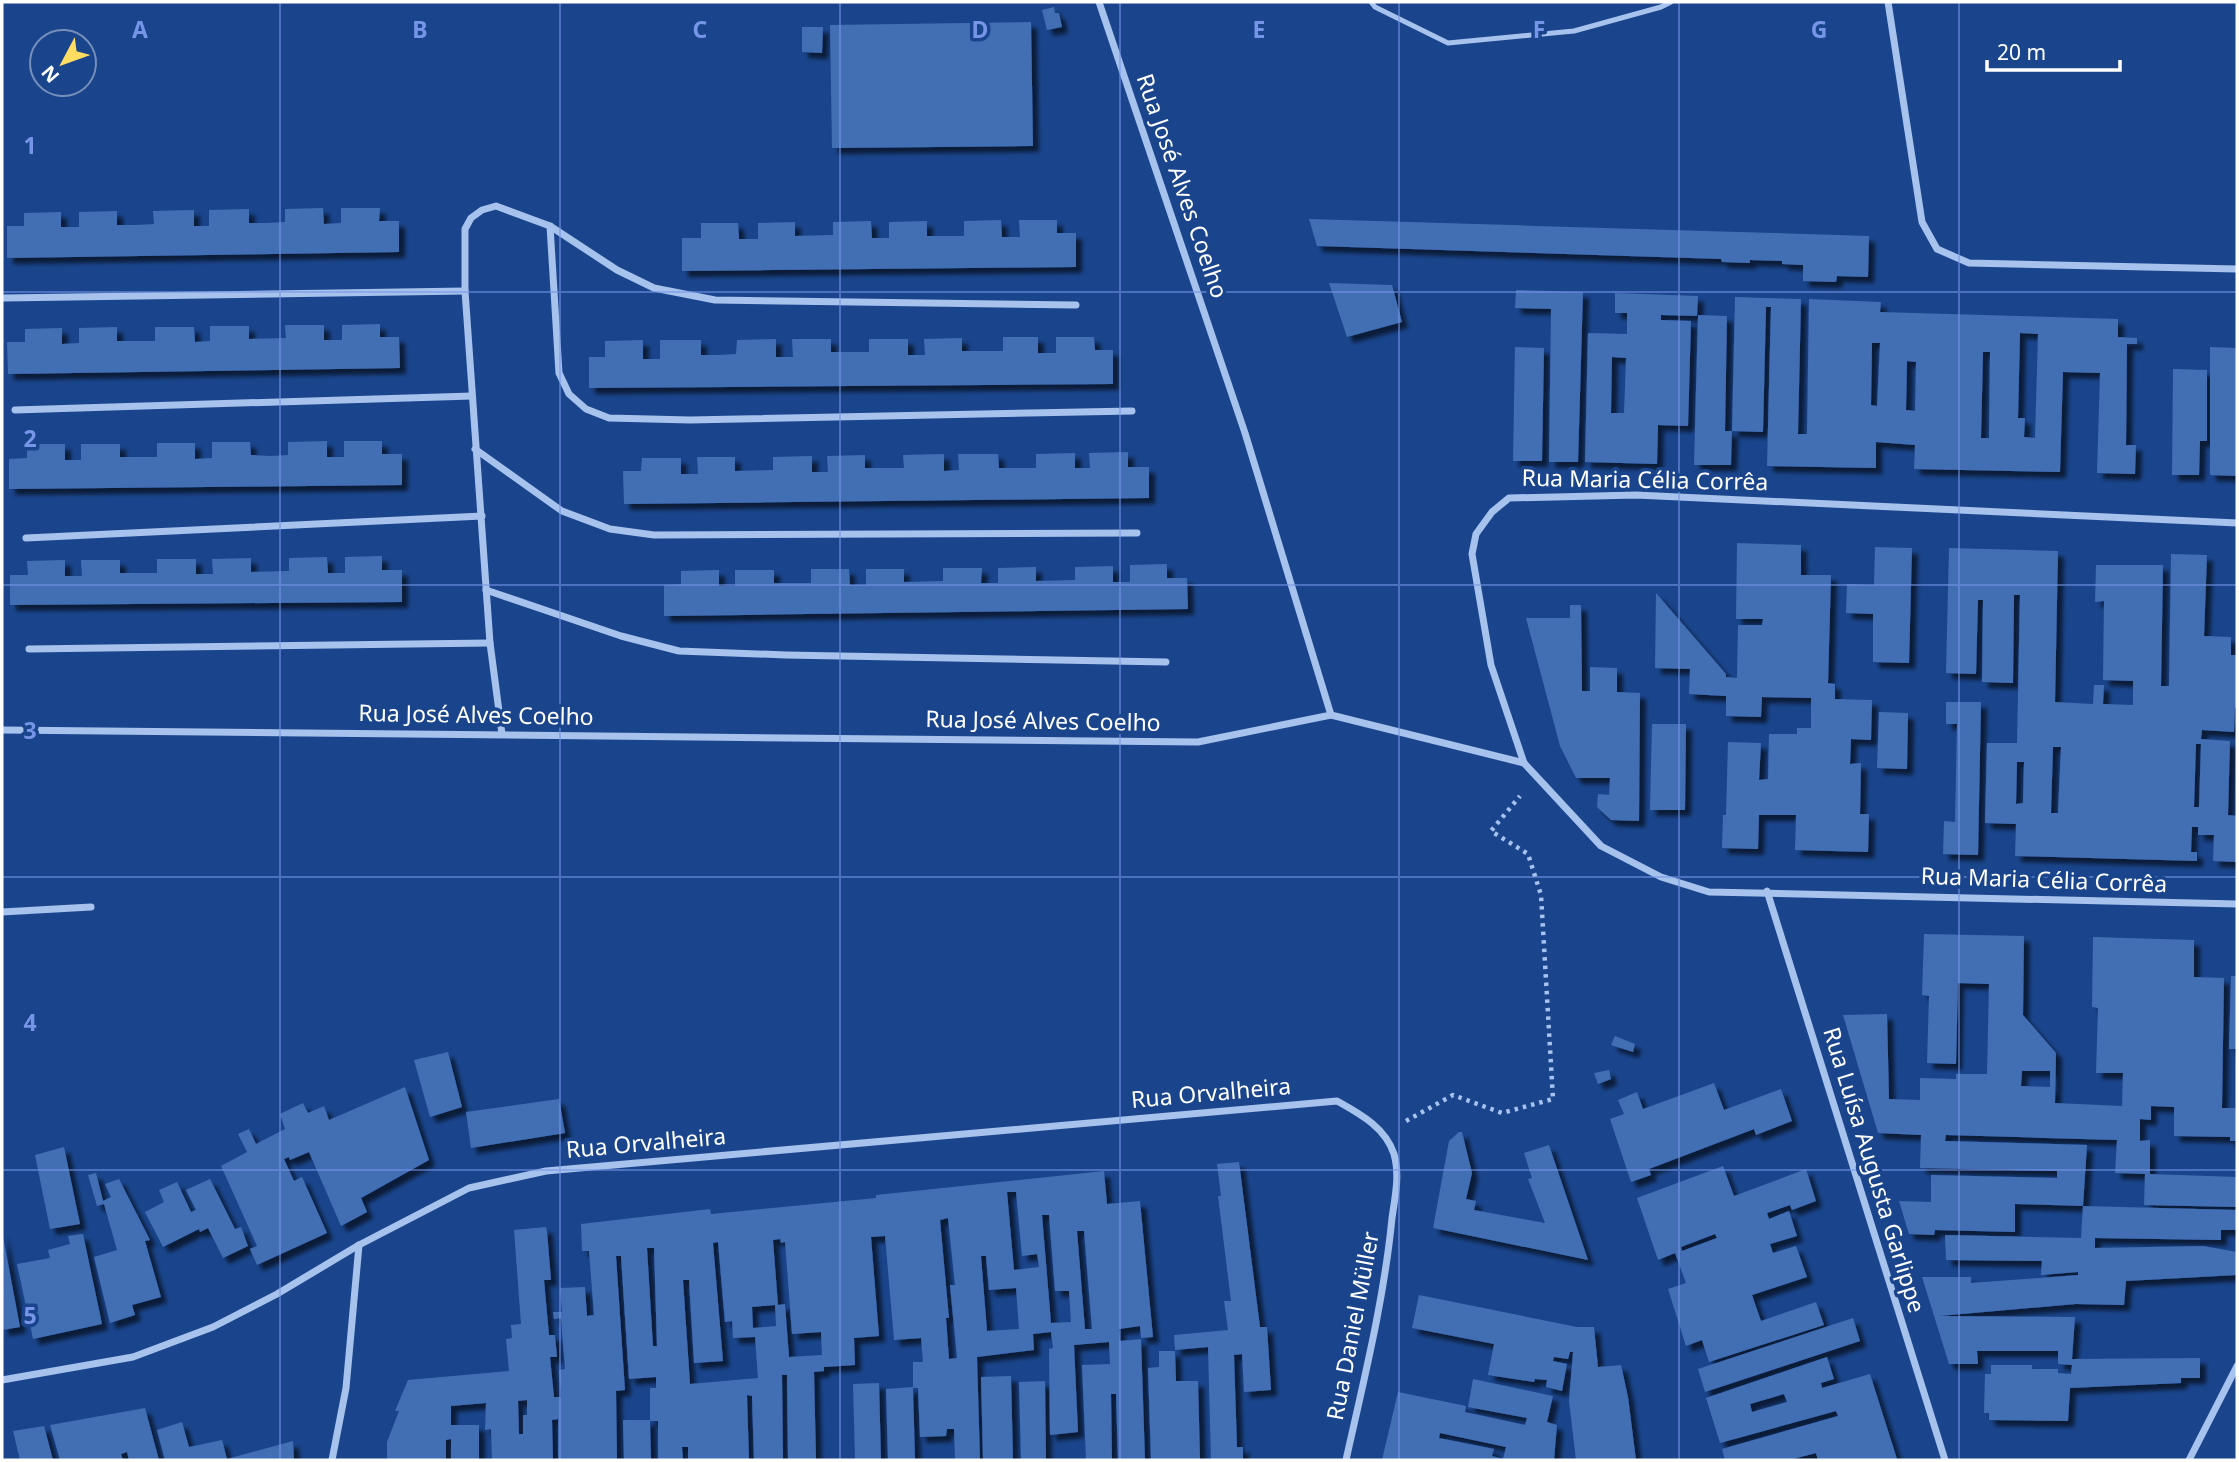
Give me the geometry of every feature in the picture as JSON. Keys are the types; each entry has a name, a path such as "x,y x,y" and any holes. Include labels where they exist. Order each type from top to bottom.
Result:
{"street":[{"name":"Rua José Alves Coelho","path":"2,730 1198,742 1331,715 1245,433 1099,2"},
{"path":"1888,2 1922,222 1937,249 1969,263 2237,270"},
{"path":"502,734 490,643 465,291 465,229 471,218 482,209 496,206 550,226 617,270 654,288 715,300 1076,304"},
{"path":"550,226 559,373 569,394 586,409 608,418 690,420 1132,411"},
{"path":"4,298 465,291"},
{"path":"15,410 472,396"},
{"path":"475,449 562,511 610,529 654,535 1138,533"},
{"name":"Rua Maria Célia Corrêa","path":"2237,523 1636,495 1509,498 1492,512 1476,534 1472,554 1491,664 1524,763 1601,846 1661,877 1709,892 1767,891 2237,904"},
{"path":"26,538 482,516"},
{"path":"486,590 621,636 680,651 1166,662"},
{"path":"29,649 490,643"},
{"path":"1331,715 1524,763"},
{"name":"Rua Luísa Augusta Garlippe","path":"1767,891 1945,1460"},
{"path":"2,912 91,907"},
{"name":"Rua Daniel Müller","path":"1337,1101 1365,1117 1384,1134 1394,1153 1398,1171 1386,1278 1346,1460"},
{"name":"Rua Orvalheira","path":"2,1380 133,1357 202,1331 277,1294 359,1245 468,1188 546,1171 1337,1101"},
{"path":"332,1460 346,1388 359,1245"},
{"path":"2189,1460 2237,1366"}],"lane":[{"path":"1371,2 1375,7 1448,43 1574,31 1671,2"}],"path":[{"path":"1384,1134 1453,1095 1502,1113 1553,1099 1541,895 1528,854 1491,831 1536,776"}],"building":[{"path":"1054,7 1055,13 1059,13 1062,27 1047,30 1042,10"},
{"path":"1031,22 1033,146 832,148 830,25"},
{"path":"802,27 823,27 822,53 802,52"},
{"path":"323,208 324,224 341,223 341,208 380,208 379,221 399,221 399,252 7,258 7,226 24,226 24,213 61,212 61,227 79,227 79,212 117,211 117,225 136,225 154,224 153,211 194,210 194,226 209,226 209,210 249,209 249,223 267,223 285,222 285,209"},
{"path":"1309,219 1869,236 1868,277 1837,276 1836,282 1803,281 1803,265 1782,264 1782,261 1750,260 1750,263 1722,262 1721,259 1317,246"},
{"path":"1001,220 1002,237 1020,237 1019,220 1057,220 1057,233 1076,233 1076,267 682,271 682,238 701,238 701,223 738,223 739,239 758,239 758,223 795,222 795,236 833,235 833,222 871,221 872,238 889,238 889,222 927,221 927,236 964,236 964,221"},
{"path":"1329,283 1392,285 1402,322 1347,337"},
{"path":"1516,290 1583,292 1578,462 1549,462 1551,309 1515,308"},
{"path":"1615,293 1698,296 1697,316 1661,315 1661,320 1691,321 1688,426 1658,425 1657,464 1585,462 1588,333 1627,334 1627,313 1615,313","holes":["1612,357 1626,358 1624,413 1611,413"]},
{"path":"1735,297 1801,299 1798,434 1807,434 1809,299 1881,302 1880,312 2118,319 2118,337 2137,338 2137,344 2127,344 2126,445 2136,445 2135,474 2097,473 2100,373 2063,372 2060,472 1914,469 1915,445 1876,442 1876,468 1767,466 1771,307 1766,307 1763,432 1732,431","holes":["2020,333 2038,334 2035,438 2024,437 2025,418 2018,418","1872,343 1880,343 1877,406 1871,405","1983,352 1990,352 1989,438 1981,438","1907,361 1916,362 1915,411 1906,410"]},
{"path":"1698,315 1727,316 1725,431 1732,431 1731,465 1694,465"},
{"path":"380,324 380,337 399,337 400,368 8,374 7,342 25,342 25,329 62,328 62,344 79,343 79,328 117,327 117,341 155,341 155,327 194,327 195,342 210,341 210,326 249,326 249,339 286,338 285,325 324,325 324,340 342,340 342,325"},
{"path":"1003,337 1038,337 1038,353 1056,353 1056,337 1094,337 1095,350 1113,350 1113,384 589,388 589,357 605,357 605,341 643,340 643,359 660,359 660,340 701,340 701,355 719,355 736,354 737,340 776,339 776,357 793,357 792,339 831,339 831,352 869,352 869,339 908,339 908,355 925,355 924,339 962,338 962,351 1003,351"},
{"path":"1515,347 1544,348 1542,461 1513,461"},
{"path":"2210,347 2237,348 2237,476 2210,475"},
{"path":"2173,369 2207,370 2207,441 2200,441 2199,475 2172,475"},
{"path":"327,441 327,457 344,457 344,441 382,441 382,454 402,454 402,485 9,489 9,459 27,458 27,444 65,444 65,460 81,460 81,444 120,444 120,457 157,457 157,443 195,443 195,459 212,458 212,442 250,442 251,455 270,456 288,455 288,442"},
{"path":"1128,452 1128,467 1149,467 1149,498 624,504 623,471 641,471 642,458 681,458 681,474 698,474 697,457 735,457 735,471 773,470 773,457 812,456 812,472 828,472 827,456 865,455 865,468 904,468 903,455 944,454 944,471 959,470 958,454 998,454 999,468 1036,468 1036,454 1075,453 1075,468 1090,468 1089,453"},
{"path":"1737,543 1801,545 1801,575 1831,575 1828,683 1835,684 1835,699 1872,700 1871,740 1851,739 1850,764 1861,763 1860,814 1869,814 1868,852 1795,850 1796,815 1759,815 1758,849 1722,848 1723,815 1726,815 1728,742 1761,743 1759,780 1768,779 1769,734 1797,734 1797,728 1811,728 1811,698 1762,697 1761,717 1726,716 1726,696 1689,694 1690,669 1655,668 1656,593 1726,677 1737,678 1738,625 1762,625 1763,619 1736,619"},
{"path":"1875,547 1912,548 1909,663 1873,662 1873,614 1846,613 1847,584 1874,585"},
{"path":"1949,548 2058,551 2055,702 2093,704 2094,685 2104,685 2103,704 2133,705 2133,681 2103,680 2104,601 2095,602 2096,565 2163,565 2161,686 2169,686 2171,554 2207,555 2204,636 2231,637 2231,655 2237,655 2237,708 2234,732 2202,730 2201,739 2230,741 2228,815 2237,816 2237,862 2213,861 2214,835 2198,835 2198,827 2192,827 2191,852 2197,852 2197,861 2015,856 2016,824 1985,823 1987,743 2017,743 2020,595 2014,595 2013,683 1982,682 1983,600 1978,600 1976,674 1946,673","holes":["2196,744 2201,744 2199,807 2194,807","2053,747 2061,747 2058,813 2051,813","2017,762 2024,762 2023,803 2016,804"]},
{"path":"382,556 382,570 402,570 402,602 10,605 10,575 28,575 27,561 65,560 65,576 82,576 81,560 120,560 120,573 157,573 157,559 196,559 196,574 213,574 212,559 251,558 251,572 289,571 289,558 327,557 328,573 345,573 345,557"},
{"path":"1167,564 1167,578 1187,578 1188,609 664,616 664,585 681,584 681,571 719,570 719,586 735,586 735,570 774,570 774,583 811,583 811,569 849,569 850,585 866,585 866,569 904,569 904,582 943,581 943,568 982,568 981,583 998,583 998,568 1036,567 1036,581 1075,580 1075,567 1113,566 1113,582 1130,582 1130,565"},
{"path":"1570,605 1581,605 1582,691 1590,691 1590,667 1617,668 1617,692 1640,693 1639,821 1611,820 1597,807 1598,794 1609,795 1610,778 1576,778 1560,746 1526,618 1570,618"},
{"path":"1946,702 1981,702 1978,855 1943,854 1944,821 1955,822 1957,724 1946,724"},
{"path":"1879,712 1908,713 1907,769 1877,768"},
{"path":"1652,724 1686,724 1685,810 1650,810"},
{"path":"1924,934 2024,936 2023,1015 2056,1053 2055,1103 2122,1106 2123,1073 2096,1073 2098,1008 2092,1007 2093,937 2194,940 2194,977 2224,978 2222,1108 2237,1108 2237,1141 2230,1141 2230,1137 2174,1136 2174,1107 2151,1106 2151,1120 2140,1119 2140,1141 2150,1140 2150,1174 2237,1177 2237,1207 2144,1205 2145,1174 2115,1173 2117,1140 1946,1135 1945,1141 2087,1145 2083,1206 2015,1204 2015,1232 1935,1230 1934,1235 1909,1234 1899,1201 1931,1202 1931,1175 2057,1178 2057,1171 1920,1168 1921,1135 1878,1133 1843,1015 1887,1014 1889,1099 1920,1100 1920,1078 1956,1079 1956,1074 1987,1074 1989,984 1958,983 1956,1064 1927,1063 1929,996 1922,995","holes":["2022,1071 2050,1071 2050,1087 2021,1086"]},
{"path":"2231,976 2237,976 2237,1049 2229,1049"},
{"path":"1615,1036 1635,1044 1633,1052 1611,1045"},
{"path":"448,1052 462,1107 430,1117 414,1060"},
{"path":"1609,1070 1611,1079 1598,1084 1594,1073"},
{"path":"1714,1083 1724,1110 1781,1089 1792,1121 1756,1135 1754,1129 1649,1169 1651,1175 1631,1182 1610,1119 1624,1114 1618,1100 1637,1092 1643,1109"},
{"path":"405,1087 429,1160 361,1198 367,1212 341,1226 309,1152 290,1160 289,1157 284,1159 294,1181 302,1177 327,1233 257,1265 250,1249 257,1246 221,1166 247,1152 238,1134 249,1129 256,1144 285,1129 280,1114 303,1103 308,1113 324,1106 329,1120"},
{"path":"559,1099 565,1133 471,1148 466,1112"},
{"path":"1462,1132 1472,1173 1466,1199 1476,1201 1474,1210 1545,1223 1528,1179 1532,1178 1524,1153 1549,1145 1588,1260 1433,1228 1449,1141"},
{"path":"64,1147 80,1224 50,1229 35,1155"},
{"path":"1239,1162 1260,1327 1267,1327 1271,1390 1244,1392 1242,1354 1234,1355 1237,1447 1243,1447 1243,1460 1211,1460 1208,1347 1175,1350 1174,1335 1228,1330 1224,1301 1231,1301 1218,1196 1221,1196 1217,1164"},
{"path":"1723,1166 1734,1196 1806,1169 1816,1201 1792,1210 1790,1205 1767,1213 1769,1219 1789,1211 1797,1236 1770,1244 1773,1253 1796,1246 1807,1277 1752,1295 1761,1321 1816,1302 1824,1325 1709,1362 1702,1340 1686,1346 1668,1289 1686,1283 1675,1253 1658,1260 1637,1198","holes":["1715,1234 1717,1238 1682,1251 1681,1247"]},
{"path":"1104,1171 1107,1204 1140,1201 1153,1337 1141,1338 1140,1326 1119,1329 1120,1341 1141,1339 1145,1460 1118,1460 1116,1394 1111,1394 1112,1460 1086,1460 1082,1365 1110,1364 1109,1342 1074,1345 1078,1432 1050,1435 1049,1349 1053,1348 1051,1332 1033,1334 1034,1350 977,1357 980,1460 955,1460 954,1429 947,1429 946,1436 920,1437 918,1388 913,1388 915,1460 888,1460 886,1389 913,1387 913,1362 923,1362 921,1338 894,1340 885,1236 871,1237 879,1336 854,1338 855,1365 824,1367 824,1371 814,1372 816,1460 788,1460 787,1375 782,1375 783,1460 754,1460 752,1396 747,1395 749,1460 688,1460 688,1447 682,1447 683,1460 658,1460 658,1421 650,1421 651,1460 624,1460 623,1420 650,1420 650,1388 656,1388 656,1377 629,1379 621,1256 616,1256 625,1390 616,1391 617,1460 558,1460 558,1419 552,1420 553,1460 492,1460 491,1429 485,1430 486,1403 451,1406 451,1425 479,1425 479,1460 451,1460 451,1439 446,1440 446,1460 387,1460 387,1442 399,1411 395,1411 408,1380 509,1371 506,1339 512,1338 511,1325 521,1324 514,1230 546,1227 551,1280 544,1280 549,1335 555,1335 557,1357 550,1357 554,1397 561,1397 559,1370 565,1369 561,1318 554,1319 553,1312 562,1312 560,1288 585,1287 587,1316 594,1315 589,1251 582,1251 581,1224 710,1209 711,1214 876,1198 876,1195","holes":["1007,1192 1016,1192 1022,1256 1037,1254 1039,1267 1014,1270","1042,1215 1049,1215 1055,1291 1069,1291 1071,1322 1051,1323","948,1218 955,1285 950,1285 957,1358 949,1359 946,1318 949,1318 940,1220","1077,1231 1084,1231 1092,1329 1085,1329","780,1239 781,1243 785,1242 792,1334 821,1332 822,1355 789,1357 785,1304 778,1305 773,1240","718,1242 725,1322 732,1321 733,1338 755,1337 758,1378 690,1384 683,1280 689,1280 694,1363 723,1361 713,1243","647,1248 654,1248 657,1346 653,1346","981,1256 986,1256 989,1290 1016,1288 1019,1329 987,1331","775,1305 776,1326 753,1328 752,1307","527,1400 527,1415 523,1415 523,1434 519,1434 518,1401"]},
{"path":"96,1173 103,1201 111,1197 105,1184 119,1179 150,1240 145,1241 161,1297 132,1305 135,1315 110,1323 94,1257 117,1250 104,1204 97,1206 88,1175"},
{"path":"210,1179 235,1229 241,1227 248,1246 223,1258 208,1228 200,1232 199,1229 163,1247 145,1212 164,1202 159,1190 177,1182 191,1212 196,1210 186,1190"},
{"path":"2083,1206 2237,1210 2237,1230 2221,1230 2221,1240 2095,1238 2095,1248 2203,1246 2237,1252 2237,1275 2126,1281 2124,1305 2076,1304 1939,1316 2075,1317 2072,1359 2200,1358 2200,1378 2181,1378 2181,1383 2070,1388 2068,1421 1989,1420 1989,1413 1984,1413 1985,1374 1991,1374 1991,1365 2032,1365 2032,1369 2058,1369 2058,1373 2071,1374 2072,1365 2058,1364 2058,1351 1977,1351 1978,1364 1949,1364 1922,1277 1971,1277 1971,1283 2078,1275 2078,1272 2041,1275 2042,1261 1946,1260 1945,1235 2081,1238"},
{"path":"2,1231 20,1327 2,1330"},
{"path":"83,1234 102,1324 33,1339 17,1264 50,1258 48,1250 70,1244 68,1236"},
{"path":"1419,1295 1577,1327 1594,1327 1598,1367 1621,1365 1636,1460 1576,1460 1569,1401 1573,1352 1570,1352 1568,1359 1554,1357 1553,1361 1567,1364 1562,1391 1546,1387 1547,1380 1535,1379 1534,1382 1488,1375 1494,1344 1412,1328"},
{"path":"1853,1318 1860,1341 1705,1392 1698,1369"},
{"path":"1159,1351 1175,1351 1176,1381 1198,1381 1200,1460 1151,1460 1148,1368 1159,1367"},
{"path":"1827,1357 1834,1379 1821,1383 1822,1388 1870,1374 1897,1459 1818,1460 1816,1453 1789,1460 1725,1460 1722,1449 1838,1416 1836,1411 1720,1443 1706,1398","holes":["1784,1394 1787,1402 1752,1412 1750,1404"]},
{"path":"1011,1376 1013,1460 983,1460 981,1377"},
{"path":"1473,1379 1553,1396 1547,1422 1557,1425 1554,1460 1382,1460 1398,1392 1466,1406 1465,1412 1525,1425 1527,1418 1468,1407","holes":["1440,1433 1506,1447 1503,1459 1492,1456 1494,1449 1439,1438"]},
{"path":"1045,1381 1046,1460 1021,1460 1019,1382"},
{"path":"879,1383 881,1460 855,1460 853,1384"},
{"path":"145,1408 159,1460 129,1460 127,1452 121,1454 123,1460 60,1460 50,1425"},
{"path":"182,1422 189,1447 222,1440 227,1459 293,1441 294,1460 165,1460 157,1430"},
{"path":"44,1426 53,1460 20,1460 13,1431"}]}
